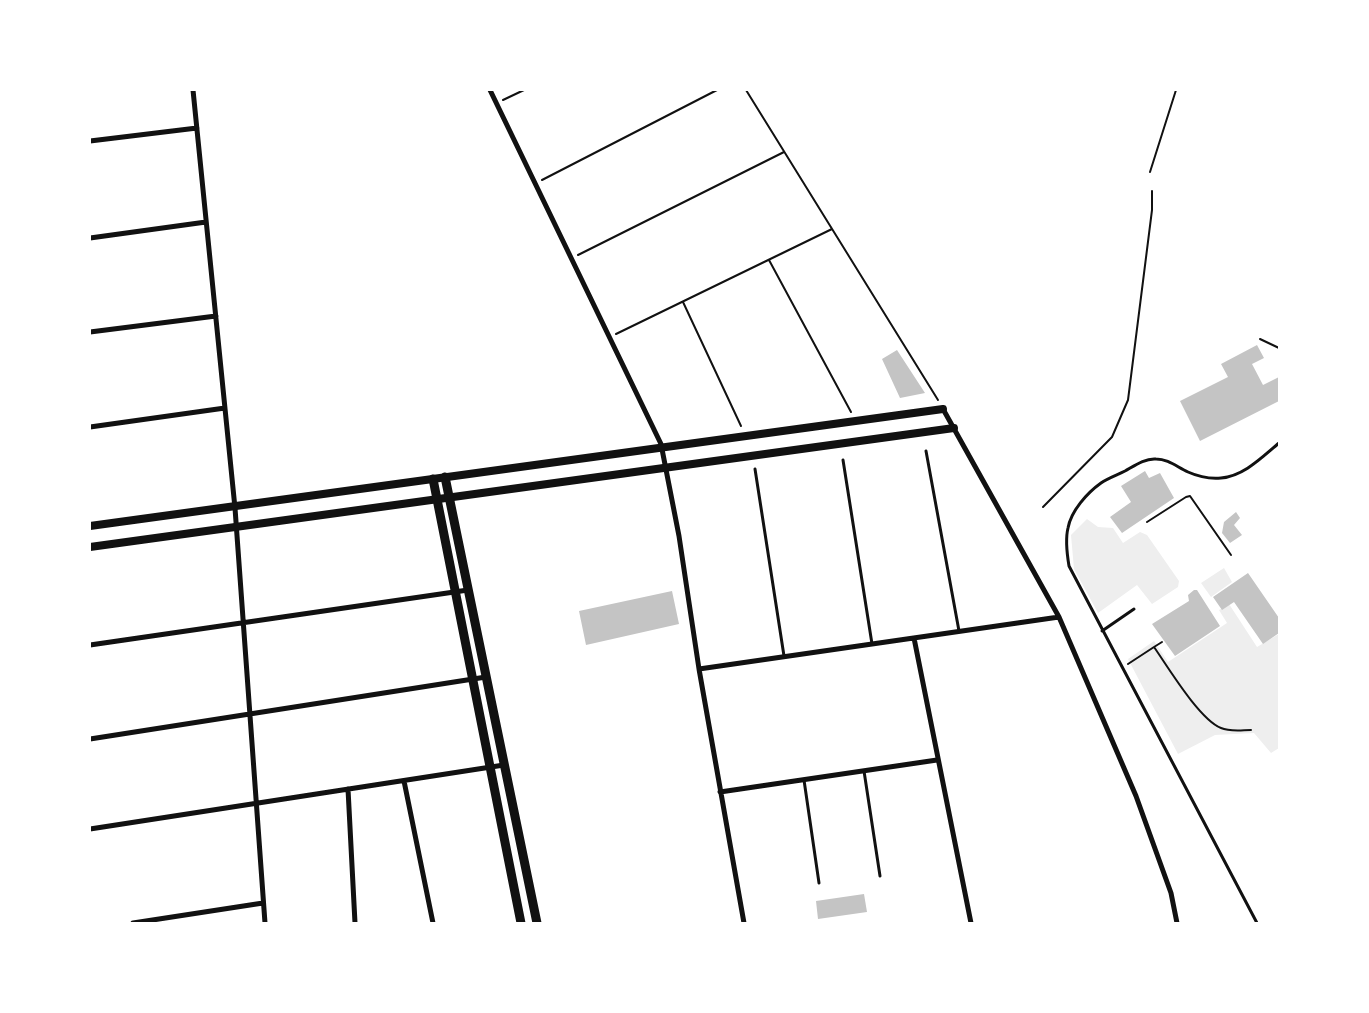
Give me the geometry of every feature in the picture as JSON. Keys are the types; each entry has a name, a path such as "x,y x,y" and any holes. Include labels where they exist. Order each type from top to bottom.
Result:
{"main road":[{"path":"445,477 537,923"},
{"path":"433,479 521,923"}],"street":[{"path":"193,90 235,508 265,923"},
{"path":"490,90 661,444 679,536 699,669 744,923"},
{"path":"90,141 197,128"},
{"path":"90,238 206,222"},
{"path":"90,332 216,316"},
{"path":"90,427 225,408"},
{"path":"90,526 943,409 1059,617 1136,796 1171,893 1177,923"},
{"path":"90,547 954,428"},
{"path":"90,645 468,590"},
{"path":"699,669 1059,617"},
{"path":"914,638 971,923"},
{"path":"90,739 486,677"},
{"path":"720,792 938,760"},
{"path":"90,829 504,765"},
{"path":"404,780 433,923"},
{"path":"348,790 355,923"},
{"path":"133,923 263,903"}],"lane":[{"path":"1257,923 1069,566 1067,530 1070,518 1080,503 1100,483 1142,462 1154,459 1165,460 1189,473 1204,477 1221,478 1245,470 1279,444"},
{"path":"926,451 959,631"},
{"path":"843,460 872,644"},
{"path":"755,469 784,656"},
{"path":"1102,631 1134,609"},
{"path":"864,771 880,876"},
{"path":"804,780 819,882"}],"path":[{"path":"496,104 524,90"},
{"path":"535,184 717,90"},
{"path":"746,90 943,409"},
{"path":"1150,172 1176,90"},
{"path":"571,258 784,152"},
{"path":"1043,506 1112,437 1128,400 1152,210 1152,190"},
{"path":"609,338 832,229"},
{"path":"769,260 855,421"},
{"path":"684,302 746,436"},
{"path":"1260,339 1279,348"},
{"path":"1147,522 1190,496 1231,555"},
{"path":"1122,668 1162,642"},
{"path":"1154,647 1196,706 1214,725 1229,730 1252,730"}],"shaded area":[{"path":"1087,519 1098,527 1113,528 1123,543 1140,532 1147,535 1179,581 1178,587 1152,604 1137,585 1098,613 1074,569 1071,535"},
{"path":"1224,568 1232,582 1211,597 1201,583"},
{"path":"1229,604 1257,647 1279,634 1279,748 1271,753 1254,733 1215,735 1178,754 1128,659 1154,641 1168,662 1227,623 1219,610"}],"building":[{"path":"1257,345 1264,358 1252,364 1263,385 1279,377 1279,401 1200,441 1180,401 1228,377 1221,364"},
{"path":"897,350 925,393 900,398 882,359"},
{"path":"1145,471 1149,478 1160,473 1174,498 1122,533 1110,517 1131,502 1121,486"},
{"path":"1236,512 1240,518 1234,525 1242,535 1230,543 1222,533 1224,522"},
{"path":"1248,573 1279,618 1279,633 1263,644 1234,602 1222,610 1213,597"},
{"path":"1197,590 1220,626 1175,656 1152,624 1189,601 1188,595"},
{"path":"672,591 679,624 586,645 579,611"},
{"path":"864,894 867,912 818,919 816,901"}]}
